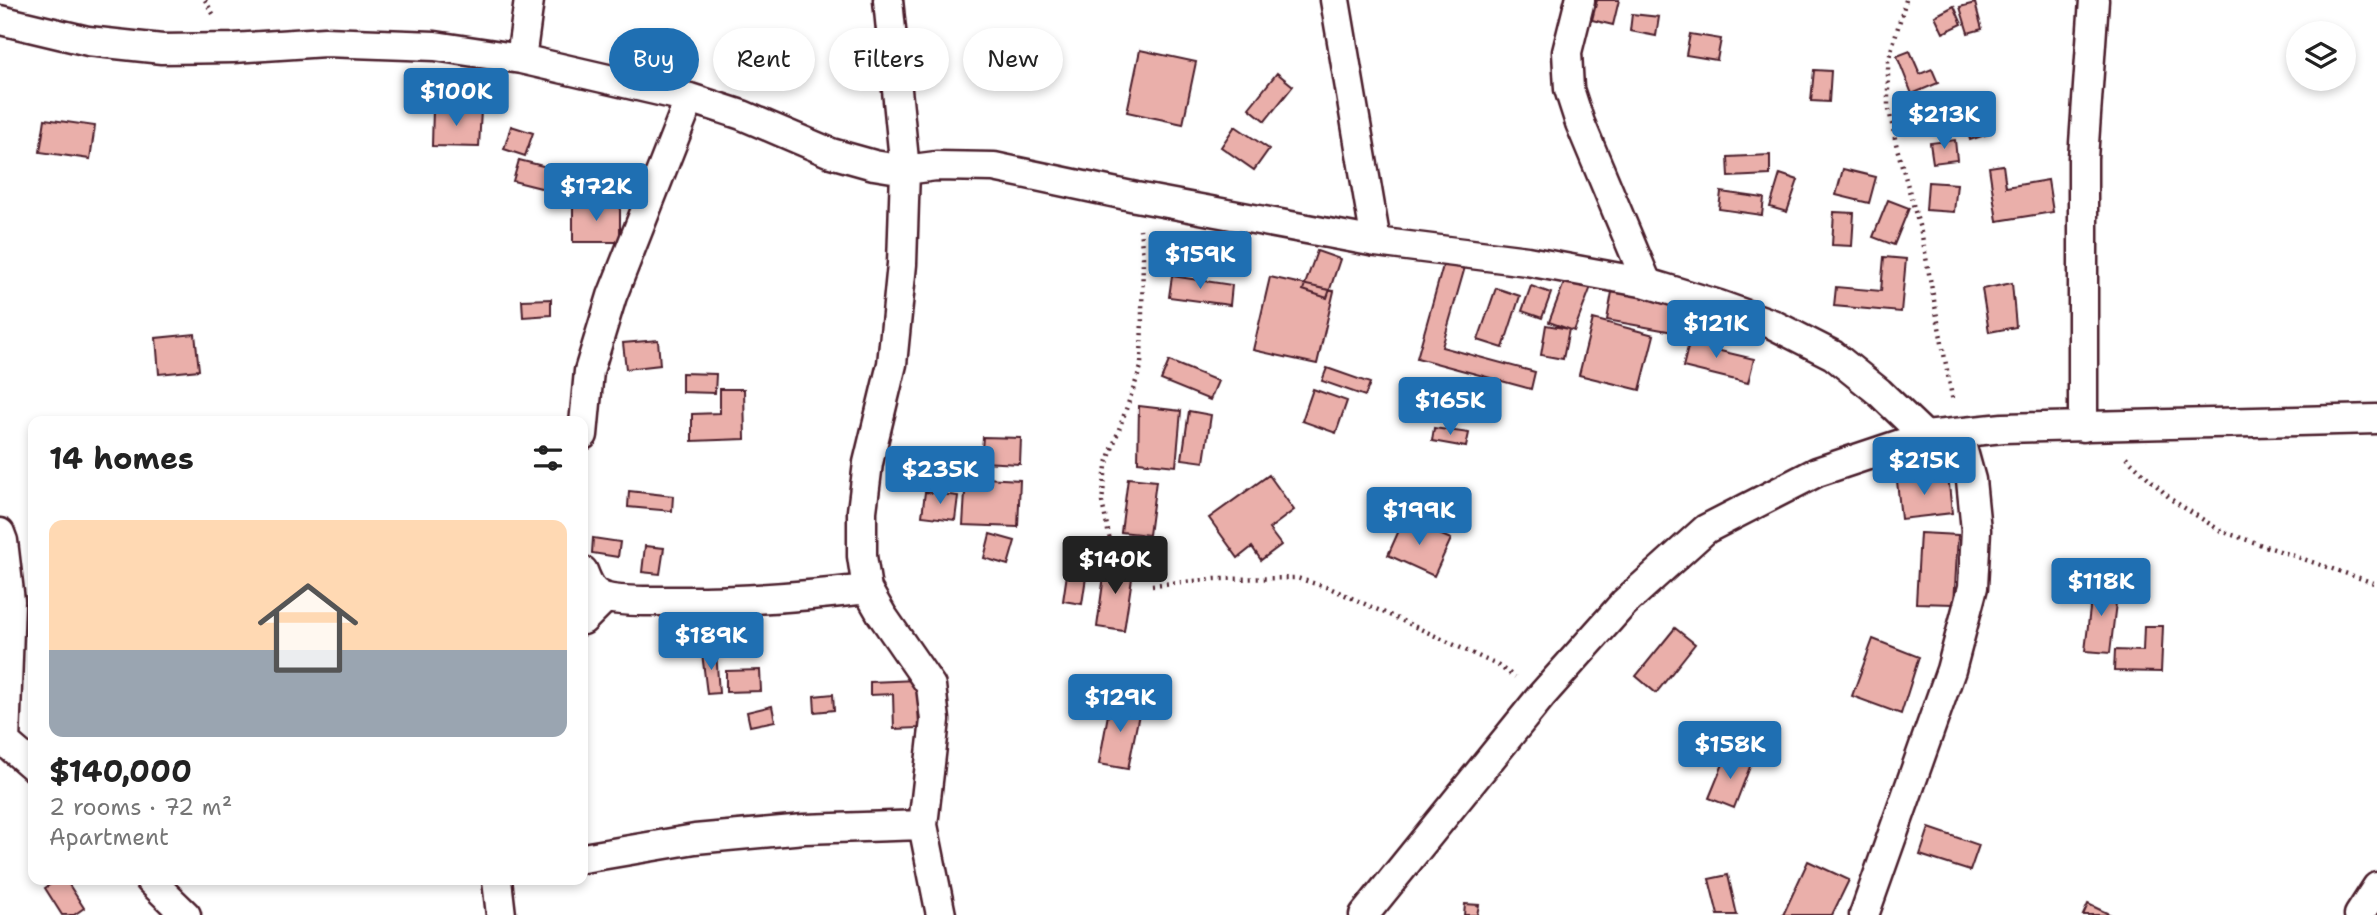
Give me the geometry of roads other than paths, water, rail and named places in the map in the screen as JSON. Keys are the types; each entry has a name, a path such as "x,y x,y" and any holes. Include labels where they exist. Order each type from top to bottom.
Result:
{"street":[{"path":"521,59 529,0"},
{"path":"888,0 905,170 902,264 892,364 868,463 862,511 862,556 867,589 931,687 935,720 923,825 940,915"},
{"path":"1335,0 1376,242"},
{"path":"1580,0 1567,52 1569,89 1580,123 1647,283"},
{"path":"2083,427 2083,158 2094,0"},
{"path":"0,20 88,41 162,49 325,42 435,46 521,59 690,99 742,115 831,153 874,165 905,170 936,166 994,167 1376,242 1527,261 1647,283 1772,324 1833,355 1879,392 1925,436"},
{"path":"585,416 589,372 612,296 690,99"},
{"path":"1364,915 1542,695 1624,603 1706,529 1817,472 1925,436 2003,428 2377,419"},
{"path":"1864,915 1951,670 1973,587 1976,530 1971,480 1958,433"},
{"path":"0,533 10,601 3,741 28,762"},
{"path":"588,582 591,589 605,597 691,602 806,597 867,589"},
{"path":"588,615 605,597"},
{"path":"588,857 723,837 804,829 923,825"},
{"path":"155,885 186,915"},
{"path":"498,885 501,915"},
{"path":"2359,915 2377,887"}]}
